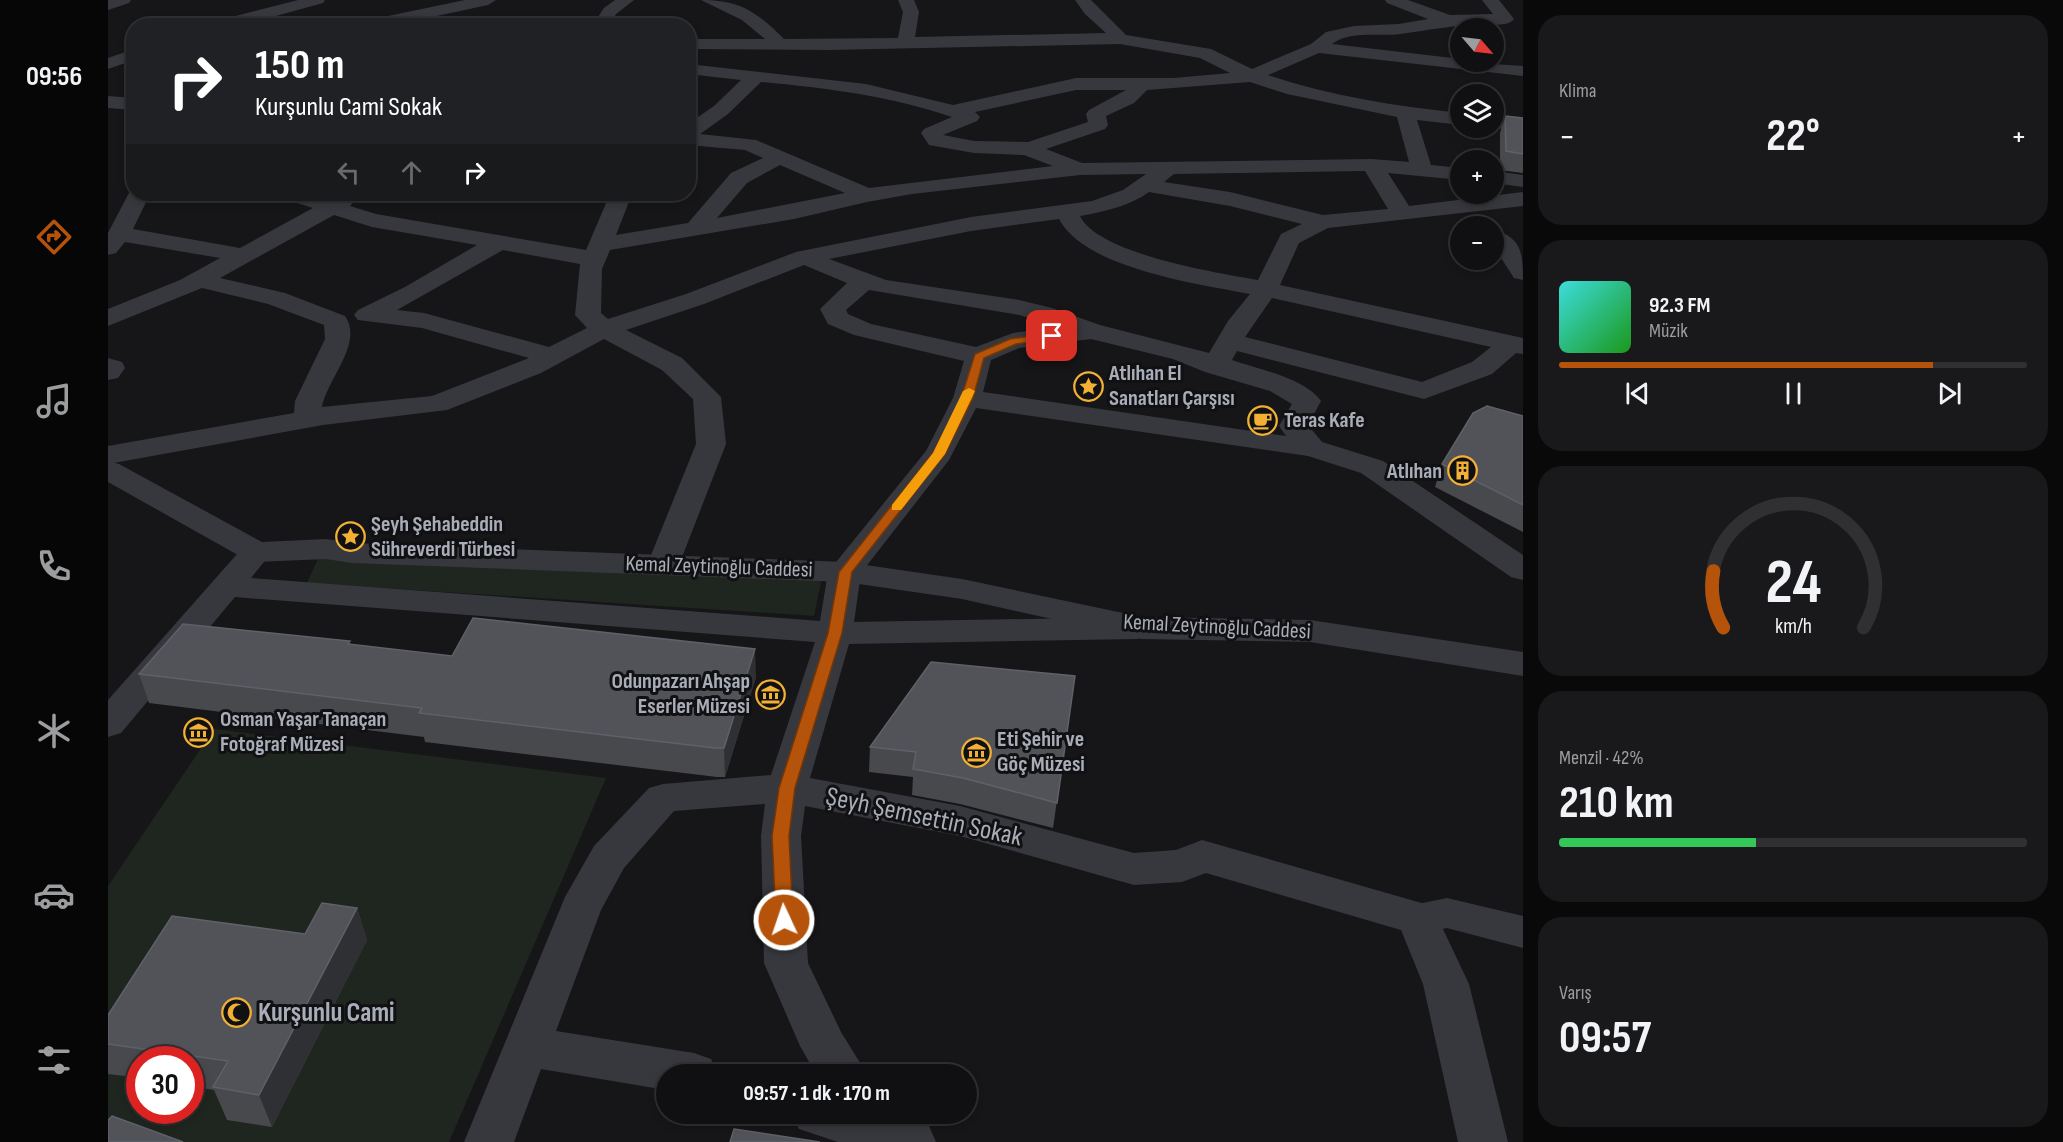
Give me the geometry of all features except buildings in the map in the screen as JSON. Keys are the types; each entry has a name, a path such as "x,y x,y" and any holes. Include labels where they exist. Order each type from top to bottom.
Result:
{"street":[{"path":"108,5 123,0"},
{"path":"402,18 488,0"},
{"path":"605,18 610,11 626,0"},
{"path":"709,0 735,7 762,25 779,44"},
{"path":"906,0 911,12 906,42"},
{"path":"1083,0 1087,8 1113,28 1120,39"},
{"path":"1393,0 1448,20"},
{"path":"1490,0 1516,25"},
{"path":"246,18 307,1"},
{"path":"364,18 385,6"},
{"path":"1141,85 1127,99 1096,114 1098,125 1027,149 974,147 936,141 931,133 961,114 1076,84 1141,85 1213,81 1251,76 1317,48 1332,36 1354,31 1399,29 1448,20 1516,25"},
{"path":"1354,31 1450,34"},
{"path":"696,44 779,44 834,58 906,42 1120,39 1205,53 1251,76 1287,88 1406,113 1450,118"},
{"path":"1317,48 1523,71"},
{"path":"108,64 126,57"},
{"path":"834,58 851,86"},
{"path":"696,70 851,86 893,93 961,114 978,128 1080,169"},
{"path":"696,127 721,110 755,77"},
{"path":"108,102 126,103"},
{"path":"1406,113 1412,142 1422,169"},
{"path":"1504,123 1523,125"},
{"path":"696,140 749,144 867,195"},
{"path":"696,228 739,178 778,158"},
{"path":"1372,165 1402,213"},
{"path":"314,201 372,220 500,242 598,251 696,228 794,212 867,195 1080,169 1166,170 1372,165 1450,173"},
{"path":"108,455 322,416 437,404 553,356 604,329 695,299 804,257 896,241 971,224 1095,207 1131,195 1166,170"},
{"path":"1504,178 1523,181"},
{"path":"1145,185 1230,199 1323,222"},
{"path":"912,188 971,224"},
{"path":"1215,366 1229,341 1266,289 1288,239 1323,222 1523,199"},
{"path":"135,201 114,241 242,255"},
{"path":"108,318 199,280 343,201"},
{"path":"618,201 590,269 588,315 604,329 672,364 707,397 711,444 663,565"},
{"path":"1449,209 1461,216"},
{"path":"1067,212 1075,228 1120,255 1220,282 1266,289 1517,345"},
{"path":"336,330 414,292 500,242"},
{"path":"1504,243 1523,273"},
{"path":"804,257 892,289 960,296 1029,309 1069,321 1091,332 1182,353 1280,386 1307,401"},
{"path":"199,280 276,298 336,321 338,339 309,401 307,411 322,416"},
{"path":"867,281 848,293 833,309 837,319 863,330 979,356 1013,341 1091,332"},
{"path":"369,314 424,321 553,356"},
{"path":"1229,341 1424,390 1482,368 1517,345"},
{"path":"836,1064 824,1046 786,963 781,836 787,788 835,633 845,572 939,454 967,398 979,356"},
{"path":"108,366 112,368 108,372"},
{"path":"1312,448 1293,426 1307,401 1346,371"},
{"path":"967,398 1104,417 1228,440 1312,448 1372,467 1523,570"},
{"path":"108,470 256,552 108,724"},
{"name":"Kemal Zeytinoğlu Caddesi","path":"256,552 326,549 352,553 845,572 962,589 1142,628 1310,631 1523,664"},
{"path":"226,586 835,633 1004,628 1142,628"},
{"name":"Şeyh Şemsettin Sokak","path":"489,1142 580,909 609,857 663,798 787,788 960,821 1072,850 1134,869 1182,866 1203,856 1417,918"},
{"path":"1483,1142 1446,984 1417,918 1447,913 1523,932"},
{"path":"526,1046 656,1068"},
{"path":"854,1124 885,1133"}],"shaded area":[{"path":"321,552 822,577 814,616 307,583"},
{"path":"214,729 606,778 449,1142 108,1142 108,886"}],"slow traffic":[{"path":"896,507 939,454 969,391"}],"place":[{"name":"Atlıhan El Sanatları Çarşısı","path":"1088,386"},
{"name":"Teras Kafe","path":"1263,420"},
{"name":"Atlıhan","path":"1463,471"},
{"name":"Şeyh Şehabeddin Sühreverdi Türbesi","path":"350,537"},
{"name":"Odunpazarı Ahşap Eserler Müzesi","path":"771,694"},
{"name":"Osman Yaşar Tanaçan Fotoğraf Müzesi","path":"199,732"},
{"name":"Eti Şehir ve Göç Müzesi","path":"976,752"},
{"name":"Kurşunlu Cami","path":"237,1013"}],"route":[{"path":"784,920 781,836 787,788 835,633 845,572 939,454 967,398 979,356 1013,341 1052,336"}]}
